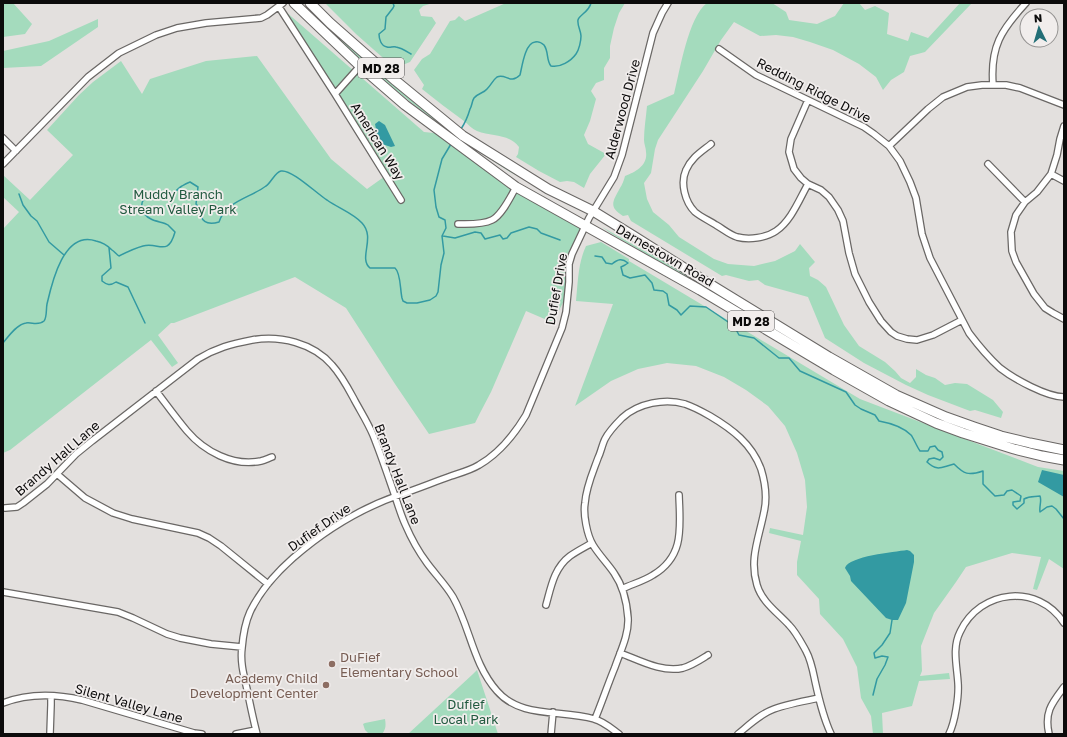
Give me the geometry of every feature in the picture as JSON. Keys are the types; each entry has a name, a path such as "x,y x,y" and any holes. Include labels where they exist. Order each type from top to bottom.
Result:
{"main road":[{"name":"Darnestown Road","path":"294,3 360,66 404,105 516,187 632,235 829,357 896,395 974,427 1030,443 1064,450"},
{"name":"Darnestown Road","path":"310,3 330,23 396,81 463,136 548,189 589,218 700,290 841,374 889,401 936,423 963,434 1014,449 1064,460"}],"street":[{"name":"Alderwood Drive","path":"589,218 614,177 618,167 653,33 668,3"},
{"path":"993,85 992,74 997,43 1003,30 1026,3"},
{"name":"American Way","path":"281,5 402,200"},
{"path":"3,164 88,77 119,53 156,35 177,28 206,23 261,18 267,16 281,5"},
{"name":"Redding Ridge Drive","path":"719,49 756,75 864,127 889,146 900,161 916,198 922,234 930,258 969,333 1000,368 1024,383 1045,393 1064,397"},
{"name":"American Way","path":"335,94 360,66"},
{"path":"889,146 928,109 943,98 967,87 982,84 1006,85 1020,88 1064,105"},
{"path":"808,100 791,139 789,152 794,169 808,184 821,190 829,197 838,210 843,221 849,253 855,274 869,302 881,321 897,336 917,340 933,335 962,320"},
{"path":"1064,126 1051,174 1037,192 1025,202 1016,214 1011,232 1012,251 1016,262 1034,294 1045,308 1064,319"},
{"path":"3,138 16,151"},
{"path":"711,144 693,158 684,175 683,186 687,200 695,212 732,235 754,239 770,235 777,231 789,217 808,184"},
{"path":"988,164 1025,202"},
{"path":"1051,174 1064,181"},
{"path":"458,224 480,223 492,220 498,216 516,187"},
{"name":"Dufief Drive","path":"256,732 242,668 242,647 245,628 250,613 262,592 281,569 307,546 343,520 395,496 478,466 492,456 508,441 519,428 526,415 562,328 566,312 572,254 589,218"},
{"name":"Brandy Hall Lane","path":"5,508 17,507 23,503 47,484 76,454 92,441 198,359 210,352 220,347 237,342 268,338 291,341 305,346 315,350 325,357 332,365 342,378 372,432 404,523 426,562 452,596 461,614 478,661 496,690 504,698 522,708 577,715 595,719 619,734"},
{"path":"156,391 187,431 198,442 212,451 229,459 243,462 261,461 272,457"},
{"path":"595,719 620,653 626,635 628,621 627,608 622,589 615,575 592,543 585,521 584,502 587,489 605,439 614,425 638,408 655,403 668,402 685,404 725,425 741,438 751,450 761,469 766,498 765,510 754,552 754,576 761,595 790,626 801,640 808,654 830,734"},
{"path":"58,474 85,498 113,513 132,520 198,533 209,538 268,584"},
{"path":"622,589 653,575 665,566 672,557 678,542 680,529 679,495"},
{"path":"546,605 552,581 563,562 569,556 592,543"},
{"path":"3,592 118,612 174,636 211,644 242,647"},
{"path":"949,734 956,712 958,686 955,654 959,634 963,625 973,612 991,600 1008,596 1020,596 1040,601 1053,610 1064,623"},
{"path":"620,653 655,666 676,669 684,668 696,663 708,654"},
{"path":"1049,734 1047,722 1050,707 1064,687"},
{"name":"Silent Valley Lane","path":"3,703 19,698 41,695 67,696 194,733 202,734"},
{"path":"50,734 52,705 51,696"},
{"path":"738,734 753,721 772,710 819,698"},
{"path":"552,734 554,712"},
{"path":"236,734 256,732"}],"green space":[{"path":"3,3 13,3 32,24 25,34 3,37"},
{"path":"325,3 433,3 423,6 419,10 421,16 432,17 436,23 410,62 405,64 392,61 390,64 356,34"},
{"path":"506,3 625,3 619,13 614,28 610,46 610,58 604,68 604,80 596,83 591,91 596,99 590,121 584,135 588,144 606,154 590,174 584,188 574,182 560,182 516,157 519,147 510,139 475,130 422,89 424,85 414,70 422,59 430,54 450,21 455,20 459,16 465,21"},
{"path":"707,3 772,3 786,12 789,20 817,24 835,16 844,3 859,3 865,10 875,6 889,13 887,34 908,41 911,32 928,38 960,3 972,3 925,52 910,56 904,72 891,80 883,90 876,77 859,64 833,50 793,37 776,35 760,36 734,22 658,140 651,173 644,183 647,199 653,212 669,225 679,237 714,259 728,264 754,266 775,261 795,251 800,244 815,262 809,268 810,276 818,280 826,287 844,325 859,346 885,362 901,378 910,383 916,377 916,369 935,378 945,385 955,383 967,384 993,400 1003,412 1001,418 975,410 970,411 928,395 864,363 825,338 808,297 765,285 758,280 749,281 726,275 722,276 631,221 628,215 623,216 615,210 613,204 614,200 625,176 637,170 645,161 646,152 644,136 647,106 674,94 690,32 700,10"},
{"path":"302,4 335,34 427,109 579,210 510,172 442,126 413,104 351,52"},
{"name":"Muddy Branch Stream Valley Park","path":"285,11 424,132 444,134 516,187 586,225 569,264 569,291 555,318 554,323 526,311 491,392 475,423 429,434 346,308 295,277 171,323 158,335 178,363 172,367 151,340 10,450 3,453 3,229 19,212 3,197 3,175 30,200 73,155 47,130 79,95 93,82 121,61 142,94 150,79 206,61 257,56 331,159 367,189 388,174"},
{"path":"98,19 98,27 41,66 3,68 3,51 49,41"},
{"path":"602,227 648,253 673,265 867,383 1017,444 1064,455 1064,457 1041,453 960,429 900,403"},
{"path":"601,242 629,259 629,261 860,399 1038,467 1064,471 1064,569 1049,559 1037,590 1033,589 1041,557 1012,553 966,567 934,613 921,646 922,671 920,676 949,673 950,679 919,681 912,706 882,713 883,734 873,734 871,716 861,698 857,667 843,639 820,614 819,599 797,575 797,562 801,541 769,533 770,528 803,535 807,507 805,480 797,453 785,426 768,406 746,390 724,377 696,366 667,363 638,369 611,381 575,406 613,304 576,301 583,252 586,246"},
{"name":"Dufief Local Park","path":"477,670 498,734 408,734 473,674"},
{"path":"385,719 386,723 382,734 369,734 365,730 363,724"}],"water":[{"path":"379,121 385,125 395,146 391,147 382,144 377,134 375,124"},
{"path":"1042,470 1064,475 1064,497 1038,482"},
{"path":"907,550 914,555 914,562 906,603 898,620 892,620 886,618 851,581 845,568 848,564 855,560 883,553"}],"waterway":[{"path":"393,3 394,6 386,17 385,29 379,34 380,40 385,46 398,47 411,54"},
{"path":"461,129 473,99 476,96 486,90 497,77 503,76 513,79 520,75 524,56 532,43 537,42 544,45 548,61 551,66 562,65 574,57 580,45 581,38 578,20 580,16 588,9 591,3"},
{"path":"3,343 19,326 44,321 46,318 47,304 56,271 68,250 76,243 85,240 102,243 119,256 143,246 149,245 162,247 169,244 175,232 168,225 146,216 142,207 142,202 145,199 154,195 175,192 181,186 190,182 198,187 196,204 199,207 202,219 208,223 216,223 219,222 227,209 266,186 277,173 281,171 286,171 298,178 331,203 354,216 362,223 366,229 368,241 366,253 367,264 370,268 395,268 397,270 403,301 407,303 417,303 430,300 436,296 438,292 444,253 442,236 446,228 445,220 439,217 434,190 442,159 451,144"},
{"path":"19,194 23,205 31,216 37,221 49,242 64,255"},
{"path":"443,236 455,238 475,232 481,233 485,239 500,235 503,239 507,238 511,233 529,227 537,229 541,233 560,240"},
{"path":"109,248 111,268 102,276 102,281 109,284 116,282 128,287 145,323"},
{"path":"595,256 602,257 606,263 612,264 620,260 626,261 628,263 621,267 623,275 630,278 645,275 652,283 654,290 663,291 667,294 669,305 677,310 681,315 690,306 706,307 734,326 739,335 754,338 779,358 789,358 800,371 846,392 855,405 875,415 879,421 892,424 908,432 912,436 920,451 928,451 930,447 935,446 942,452 943,457 940,460 934,458 929,459 927,462 934,467 940,468 954,464 964,472 970,474 983,471 983,484 995,496 1004,495 1007,491 1012,490 1021,496 1020,501 1013,502 1013,505 1017,509 1024,503 1024,499 1040,496 1040,512 1047,507 1052,506 1064,519"},
{"path":"873,695 877,679 888,657 882,656 875,658 874,653 882,645 890,633 892,620"}],"place":[{"name":"DuFief Elementary School","path":"332,664"},
{"name":"Academy Child Development Center","path":"326,685"}]}
